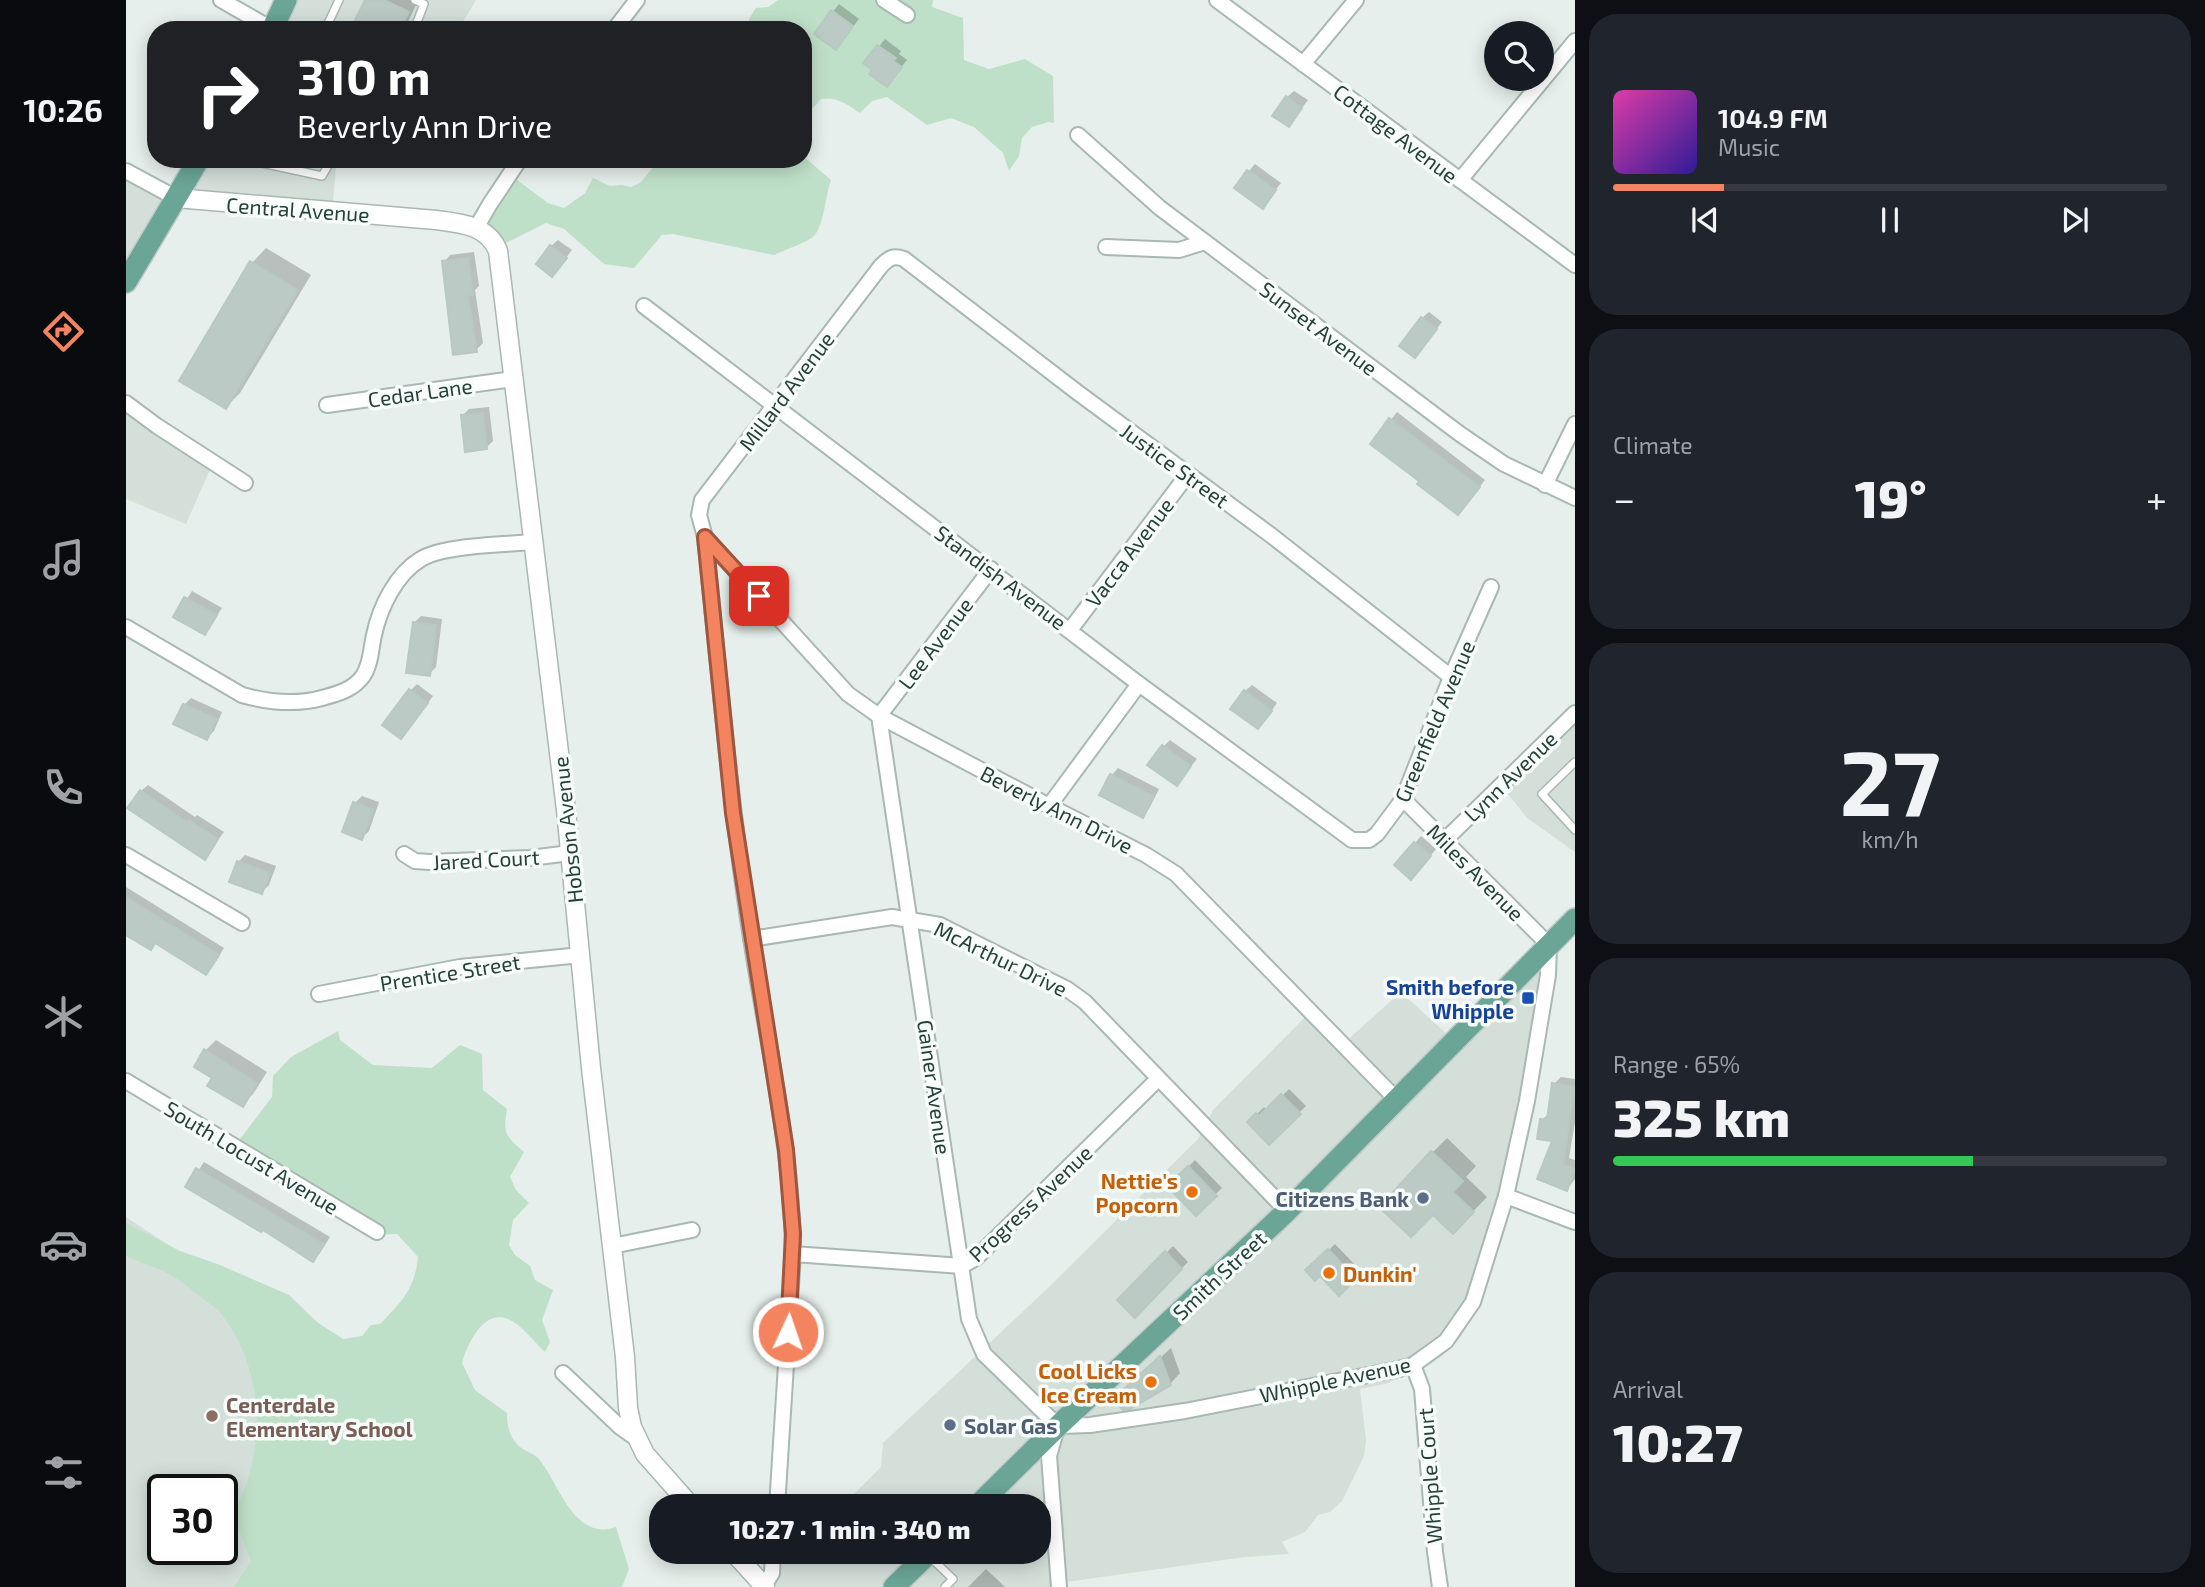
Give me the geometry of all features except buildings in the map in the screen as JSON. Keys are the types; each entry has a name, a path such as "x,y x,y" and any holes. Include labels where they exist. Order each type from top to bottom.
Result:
{"main road":[{"path":"276,21 286,0"},
{"path":"126,282 194,168"},
{"name":"Smith Street","path":"989,1494 1287,1210 1575,919"},
{"path":"894,1587 917,1564"}],"street":[{"path":"221,0 258,21"},
{"path":"621,21 637,0"},
{"path":"884,0 907,15"},
{"name":"Cottage Avenue","path":"1217,0 1575,265"},
{"path":"1303,64 1356,0"},
{"path":"1460,180 1575,41"},
{"name":"Sunset Avenue","path":"1078,135 1160,208 1460,434 1504,464 1575,498"},
{"path":"476,228 514,168"},
{"name":"Central Avenue","path":"126,171 176,198 436,220 476,228"},
{"name":"Hobson Avenue","path":"476,228 494,240 498,251 570,853 625,1357 628,1408 632,1427 645,1454 680,1494"},
{"path":"1106,247 1179,250 1205,242"},
{"name":"Millard Avenue","path":"778,1494 793,1254 793,1215 786,1150 733,813 705,537 699,515 702,500 881,266 888,258 896,257"},
{"name":"Justice Street","path":"896,257 904,259 1076,392 1272,536 1451,677"},
{"name":"Standish Avenue","path":"644,306 1139,684 1352,840 1361,841"},
{"name":"Cedar Lane","path":"327,405 513,379"},
{"path":"126,403 245,483"},
{"path":"1545,485 1575,424"},
{"name":"Vacca Avenue","path":"1070,630 1188,474"},
{"name":"Beverly Ann Drive","path":"705,537 848,694 879,716 1146,855 1176,874 1396,1099"},
{"path":"126,627 242,695 260,700 314,700 346,691 363,676 368,666 377,622 386,600 421,559 469,548 532,542"},
{"name":"Lee Avenue","path":"879,716 991,569"},
{"name":"Greenfield Avenue","path":"1361,841 1369,840 1377,834 1403,799 1451,677 1491,587"},
{"path":"1049,806 1139,684"},
{"name":"Lynn Avenue","path":"1445,840 1575,713"},
{"name":"Gainer Avenue","path":"879,716 969,1319 985,1354 1058,1426"},
{"name":"Miles Avenue","path":"1403,799 1549,945"},
{"name":"Jared Court","path":"404,854 415,861 429,862 530,858 570,853"},
{"path":"126,855 242,923"},
{"name":"McArthur Drive","path":"751,939 892,917 940,925 1077,996 1287,1210"},
{"name":"Whipple Avenue","path":"1058,1426 1090,1425 1185,1411 1413,1365 1446,1341 1473,1302 1506,1196 1527,1101 1548,975 1549,945"},
{"name":"Prentice Street","path":"319,993 460,967 581,955"},
{"name":"Progress Avenue","path":"793,1254 962,1266 976,1258 1158,1079"},
{"name":"South Locust Avenue","path":"126,1082 377,1233"},
{"path":"1506,1196 1575,1222"},
{"path":"612,1245 692,1230"},
{"name":"Whipple Court","path":"1413,1365 1422,1389 1434,1552 1440,1587"},
{"path":"563,1373 620,1427 639,1440"},
{"path":"1058,1426 1049,1456 1059,1587"},
{"path":"744,1564 765,1587 772,1573 772,1564"}],"lane":[{"path":"330,21 340,0"},
{"path":"415,0 424,4 417,21"},
{"path":"285,168 322,176 327,168"},
{"path":"1575,762 1542,794 1575,830"},
{"path":"938,1564 953,1580 945,1587"}],"shaded area":[{"path":"297,0 476,0 463,21 286,21"},
{"path":"205,168 336,168 332,212 183,203 126,296 126,171 174,200 190,193"},
{"path":"126,406 212,465 186,524 126,499"},
{"path":"1575,717 1575,852 1527,818 1505,790"},
{"path":"1544,955 1512,1202 1473,1317 1459,1339 1441,1357 1422,1369 1385,1384 1360,1389 1366,1440 1364,1456 1342,1501 1330,1512 1318,1515 1305,1532 1282,1542 1289,1554 1245,1557 1059,1583 1057,1587 771,1587 774,1564 1051,1564 1051,1494 854,1494 881,1467 883,1443 1048,1288 1198,1139 1213,1110 1312,1010 1344,1043 1401,992 1452,1039"},
{"name":"Centerdale Elementary School","path":"126,1217 315,1342 246,1587 126,1587"}],"green space":[{"path":"778,0 933,0 932,7 963,18 964,60 989,69 1025,59 1053,76 1054,123 1032,127 1022,138 1019,156 1009,171 1003,153 974,127 951,118 927,125 887,97 872,101 860,113 837,100 827,99 821,99 812,109 812,21 749,21 756,8 768,7"},
{"path":"812,164 831,180 821,223 815,235 774,255 673,234 662,235 634,268 604,264 564,229 546,223 498,247 479,230 513,177 548,203 564,208 585,193 593,178 610,186 631,187 640,183 652,168 812,168"},
{"path":"338,1031 340,1040 373,1065 432,1068 460,1045 482,1054 483,1090 507,1109 507,1134 524,1152 510,1177 516,1190 529,1203 513,1220 509,1245 515,1255 530,1266 535,1280 553,1290 542,1320 550,1342 545,1352 513,1321 499,1317 491,1319 477,1330 462,1363 475,1390 507,1413 508,1427 513,1439 520,1447 538,1458 578,1518 589,1526 601,1529 616,1527 629,1569 622,1587 234,1587 251,1561 238,1528 238,1504 252,1464 256,1438 253,1384 246,1358 217,1309 176,1278 126,1256 126,1223 180,1251 289,1295 317,1322 343,1339 362,1336 371,1325 380,1324 395,1309 414,1277 418,1257 397,1234 372,1235 234,1147 272,1097 273,1076 291,1057"}],"place":[{"name":"Smith before Whipple","path":"1528,998"},
{"name":"Nettie's Popcorn","path":"1192,1192"},
{"name":"Citizens Bank","path":"1423,1198"},
{"name":"Dunkin'","path":"1329,1273"},
{"name":"Cool Licks Ice Cream","path":"1151,1382"},
{"name":"Centerdale Elementary School","path":"212,1416"},
{"name":"Solar Gas","path":"950,1425"}],"route":[{"path":"759,596 705,537 733,813 786,1150 793,1215 788,1332"}]}
